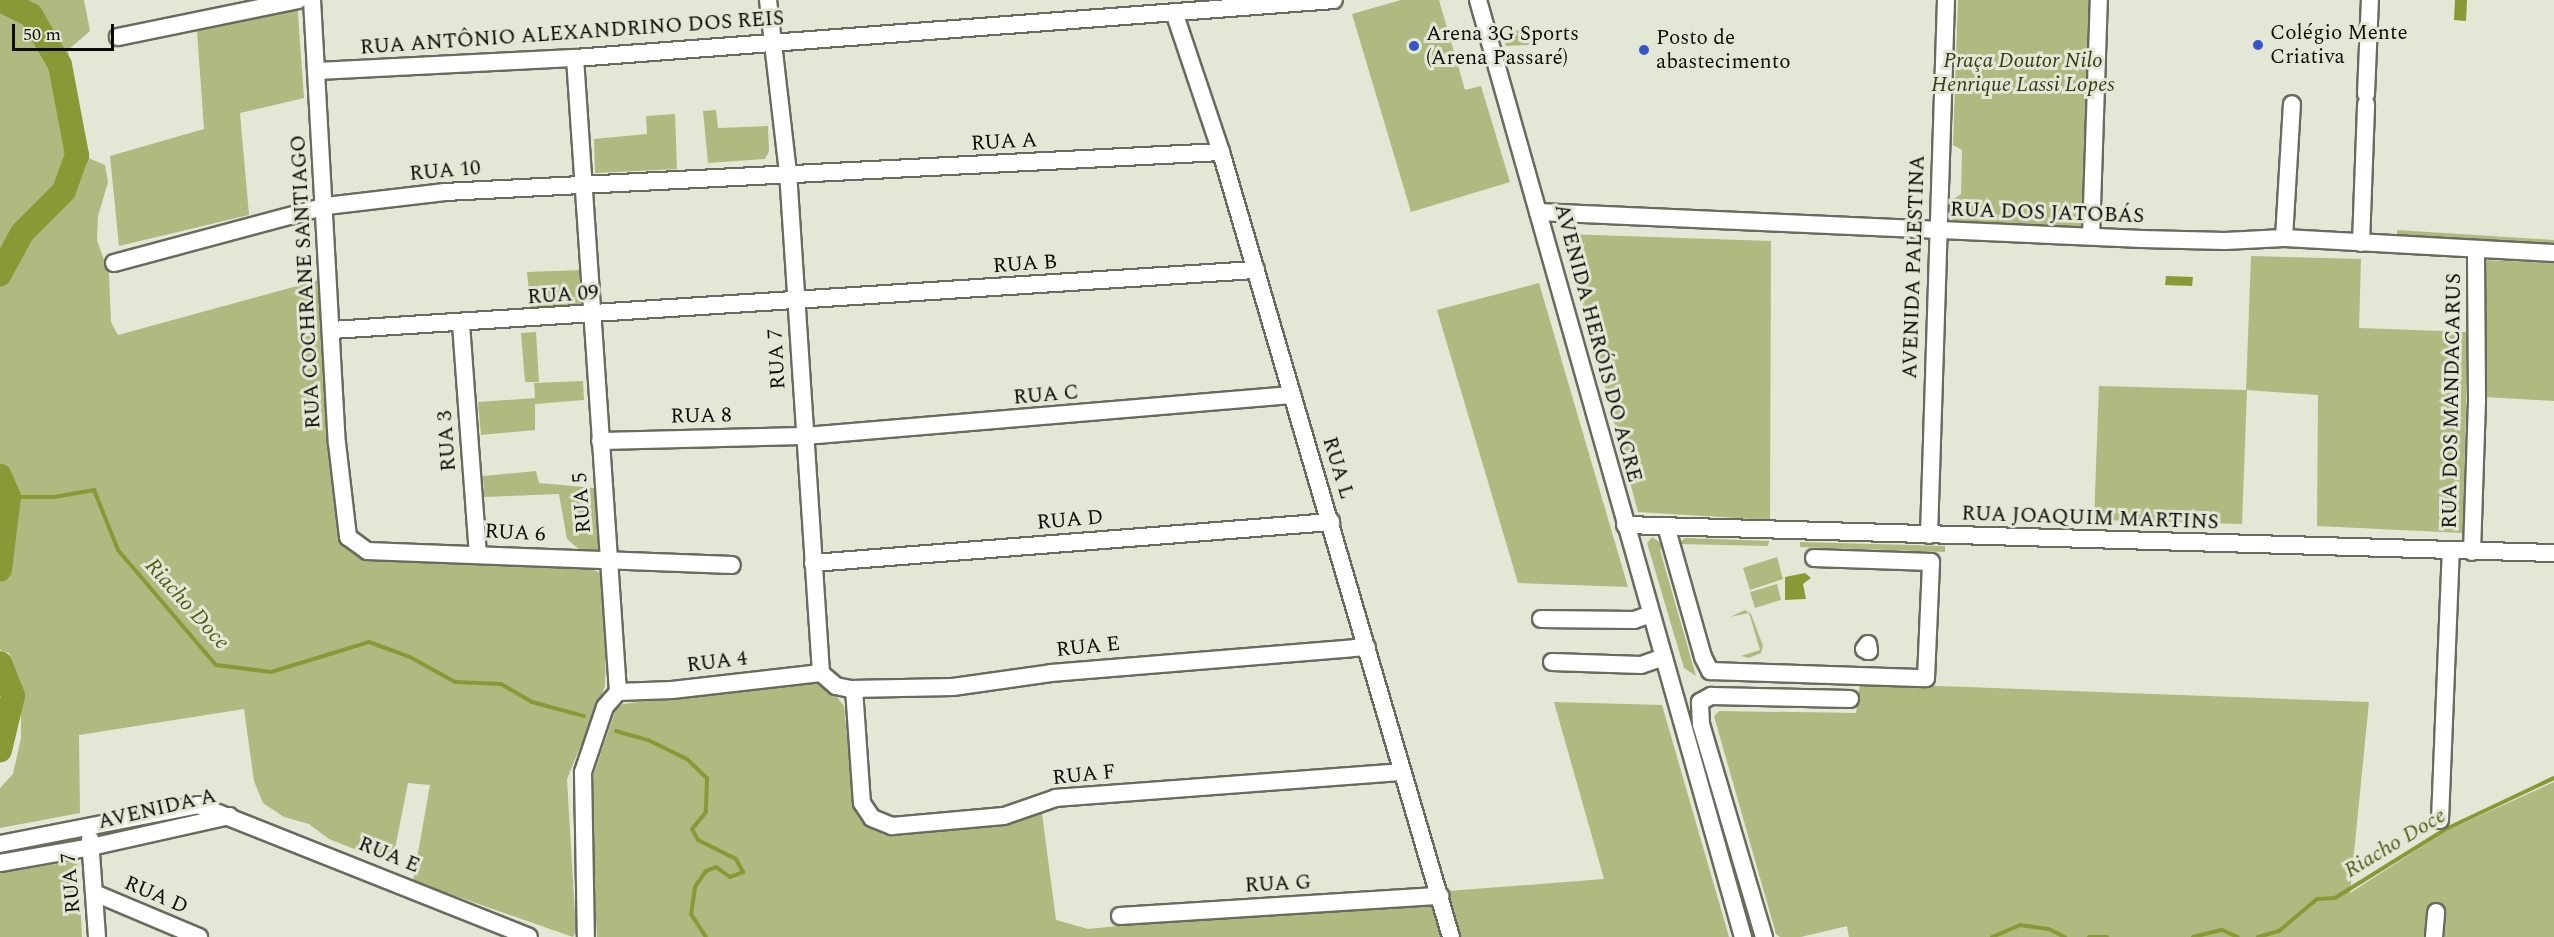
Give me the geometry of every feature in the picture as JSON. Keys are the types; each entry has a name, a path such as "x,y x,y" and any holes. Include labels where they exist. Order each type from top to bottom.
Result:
{"street":[{"path":"118,37 298,0"},
{"name":"RUA COCHRANE SANTIAGO","path":"312,0 344,518 348,537 367,551"},
{"name":"RUA 7","path":"768,0 775,42 788,172 820,673"},
{"name":"RUA ANTÔNIO ALEXANDRINO DOS REIS","path":"316,71 575,58 1175,15 1277,3 1334,0"},
{"name":"AVENIDA HERÓIS DO ACRE","path":"1478,0 1743,937"},
{"name":"AVENIDA PALESTINA","path":"1929,535 1946,0"},
{"path":"2091,236 2099,0"},
{"path":"2361,243 2370,0"},
{"name":"RUA L","path":"1175,15 1221,152 1451,937"},
{"name":"RUA 5","path":"575,58 618,692"},
{"path":"2284,238 2292,104"},
{"name":"RUA A","path":"788,172 1221,152"},
{"name":"RUA 10","path":"114,263 326,206 445,192 788,172"},
{"name":"RUA DOS JATOBÁS","path":"1538,212 1937,231 2225,241 2284,238 2476,251 2554,253"},
{"name":"RUA DOS MANDACARUS","path":"2472,552 2477,399 2476,251"},
{"name":"RUA B","path":"796,302 1256,270"},
{"name":"RUA 09","path":"332,330 796,302"},
{"name":"RUA 3","path":"461,324 478,553"},
{"name":"RUA C","path":"804,436 1292,395"},
{"name":"RUA 8","path":"600,441 804,436"},
{"name":"RUA D","path":"813,563 1330,522"},
{"name":"RUA JOAQUIM MARTINS","path":"1625,525 2554,553"},
{"path":"1666,526 1703,657 1710,671 1926,678 1931,562 1814,558"},
{"name":"RUA 6","path":"367,551 478,553 732,565"},
{"name":"RUA DOS MANDACARUS","path":"2440,820 2451,551"},
{"path":"1541,619 1634,620 1651,614"},
{"name":"RUA E","path":"820,673 836,686 854,688 953,687 1051,673 1366,647"},
{"path":"1552,662 1641,665 1664,657"},
{"name":"RUA 4","path":"618,692 672,690 820,673"},
{"name":"RUA F","path":"854,688 862,804 872,818 892,826 1004,816 1056,798 1402,772"},
{"path":"586,937 582,779 605,707 618,692"},
{"path":"1764,937 1701,724 1700,702 1711,696 1850,699"},
{"name":"AVENIDA A","path":"0,844 189,805 231,815"},
{"name":"RUA E","path":"231,815 529,937"},
{"name":"AVENIDA A","path":"0,863 92,848 231,815"},
{"name":"RUA 7","path":"88,826 97,894 97,937"},
{"name":"RUA D","path":"97,894 199,937"},
{"name":"RUA G","path":"1120,916 1440,896"},
{"path":"2434,937 2436,912"}],"green space":[{"path":"0,0 84,0 90,31 68,50 86,157 105,165 108,182 98,216 97,240 109,274 111,322 118,335 323,279 330,446 339,525 367,557 588,568 601,573 606,631 605,686 567,779 576,932 573,937 413,881 430,785 408,783 392,864 329,839 309,824 284,817 263,803 254,781 244,709 79,735 80,813 0,828 0,788 13,774 21,738 21,697 9,653 0,650"},
{"path":"297,0 304,98 240,113 249,215 119,246 110,156 204,129 197,31"},
{"path":"1401,0 1439,0 1465,90 1481,86 1510,182 1411,212 1352,14"},
{"name":"Praça Doutor Nilo Henrique Lassi Lopes","path":"1958,0 2093,0 2084,221 2079,228 1957,224 1951,218 1951,201 1961,194 1962,150 1953,145"},
{"path":"1522,30 1527,43 1544,40 1528,45 1506,46 1502,31"},
{"path":"716,110 718,128 768,126 769,151 765,159 708,163 703,111"},
{"path":"675,114 677,169 595,173 594,139 647,134 646,116"},
{"path":"2397,230 2554,240 2554,245 2397,235"},
{"path":"1564,234 1771,241 1770,520 1638,512"},
{"path":"2251,256 2361,259 2359,328 2468,332 2463,533 2317,526 2318,395 2247,390 2242,524 2094,520 2099,386 2246,390"},
{"path":"2483,260 2554,263 2554,401 2483,397"},
{"path":"582,270 581,308 531,312 527,272"},
{"path":"1539,283 1628,587 1518,583 1437,310"},
{"path":"536,332 539,382 525,382 521,333"},
{"path":"583,381 584,400 535,404 535,430 481,435 478,402 535,398 534,383"},
{"path":"536,471 539,483 595,488 600,538 597,554 582,552 567,539 559,494 484,497 483,476"},
{"path":"1652,537 1664,545 1660,550 1696,676 1684,668 1647,543"},
{"path":"1685,538 1769,541 1768,546 1678,544"},
{"path":"1800,542 1945,546 1945,552 1800,547"},
{"path":"1777,557 1783,579 1750,590 1743,568"},
{"path":"1777,584 1781,600 1755,608 1750,592"},
{"path":"1745,610 1751,614 1763,646 1761,653 1749,658 1741,656 1760,650 1749,613 1730,617"},
{"path":"816,682 831,690 844,706 854,809 867,827 1007,817 1041,806 1056,920 1088,929 1435,894 1449,937 597,937 589,788 616,709 623,704"},
{"path":"1860,683 2369,702 2350,893 2446,831 2554,782 2554,937 1849,937 1847,926 1801,937 1780,937 1776,934 1714,716 1719,711 1856,713"},
{"path":"1554,702 1662,705 1729,937 1461,937 1448,891 1604,879"},
{"path":"78,861 82,937 0,937 0,872"}],"shaded area":[{"path":"2455,0 2467,0 2466,21 2454,20"},
{"path":"2166,276 2193,277 2192,286 2165,285"},
{"path":"1805,573 1811,578 1803,584 1806,599 1785,600 1785,577"}],"waterway":[{"path":"0,0 31,15 60,65 77,155 64,191 22,233 0,274"},
{"path":"0,476 9,497 0,569"},
{"name":"Riacho Doce","path":"9,497 54,497 94,490 118,550 216,665 271,672 369,642 410,657 455,682 501,684 532,702 584,716"},
{"path":"0,663 13,696 0,750"},
{"name":"Riacho Doce","path":"616,731 648,740 687,759 707,778 706,812 692,829 698,840 736,859 743,872 730,877 716,867 706,871 695,887 691,914 706,937"},
{"name":"Riacho Doce","path":"2258,937 2279,931 2317,899 2335,898 2446,829 2554,778"},
{"name":"Riacho Doce","path":"1992,937 2020,925 2049,929 2065,937"},
{"name":"Riacho Doce","path":"2193,937 2222,930 2238,937"},
{"name":"Riacho Doce","path":"2089,937 2107,937"}],"place":[{"name":"Colégio Mente Criativa","path":"2258,45"},
{"name":"Arena 3G Sports (Arena Passaré)","path":"1414,46"},
{"name":"Posto de abastecimento","path":"1644,50"}]}
